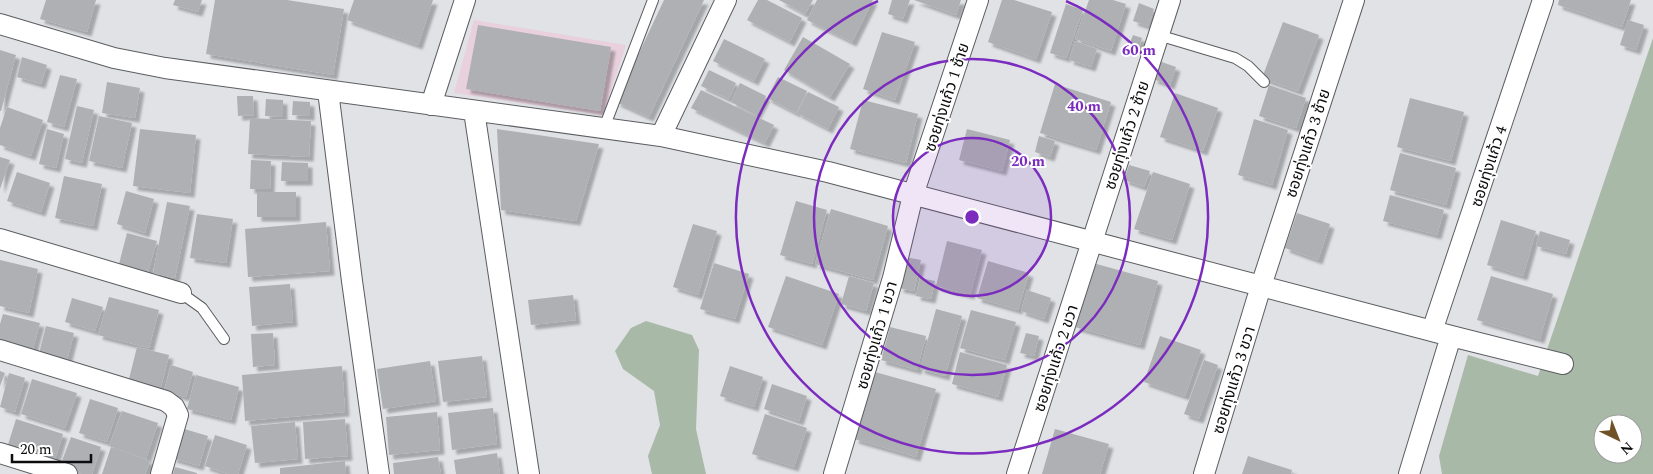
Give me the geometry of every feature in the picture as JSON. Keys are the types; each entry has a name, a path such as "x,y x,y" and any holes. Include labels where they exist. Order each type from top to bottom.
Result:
{"street":[{"path":"431,105 465,0"},
{"path":"661,136 726,0"},
{"name":"ซอยทุ่งแก้ว 1 ซ้าย","path":"913,194 978,0"},
{"name":"ซอยทุ่งแก้ว 2 ซ้าย","path":"1092,242 1170,0"},
{"name":"ซอยทุ่งแก้ว 3 ซ้าย","path":"1261,286 1354,0"},
{"name":"ซอยทุ่งแก้ว 4","path":"1412,472 1442,334 1543,0"},
{"path":"0,24 114,58 165,68 661,136 828,172 1442,334 1564,364"},
{"path":"328,91 379,474"},
{"path":"474,110 529,474"},
{"name":"ซอยทุ่งแก้ว 1 ขวา","path":"834,474 893,278 913,194"},
{"path":"0,239 181,293"},
{"name":"ซอยทุ่งแก้ว 2 ขวา","path":"1017,474 1092,242"},
{"name":"ซอยทุ่งแก้ว 3 ขวา","path":"1204,474 1261,286"},
{"path":"0,350 166,401 174,407 178,415 161,474"},
{"path":"0,453 67,474"}],"lane":[{"path":"604,128 654,0"},
{"path":"1158,35 1235,58 1248,66 1264,82"},
{"path":"181,293 202,308 224,339"}],"shaded area":[{"path":"474,20 626,45 603,115 454,93"}],"green space":[{"path":"1653,38 1653,474 1442,474 1439,456 1468,355 1538,376"},
{"path":"646,321 692,335 699,350 696,429 706,474 652,474 648,456 660,425 654,391 623,369 615,351 631,328"}],"building":[{"path":"46,0 96,0 87,32 40,19"},
{"path":"175,0 202,0 198,12 173,5"},
{"path":"215,0 287,0 344,9 333,75 206,54"},
{"path":"354,0 433,0 418,45 347,20"},
{"path":"664,0 704,0 649,117 616,102"},
{"path":"758,0 767,0 802,18 790,42 747,20"},
{"path":"779,0 813,0 805,14"},
{"path":"817,0 873,0 852,42 807,20"},
{"path":"892,0 910,0 903,19 888,14"},
{"path":"914,0 961,0 956,15"},
{"path":"1002,0 1014,0 1052,12 1036,59 988,42"},
{"path":"1089,0 1113,0 1126,4 1111,51 1075,39"},
{"path":"1559,0 1631,0 1622,27 1558,5"},
{"path":"1139,3 1154,9 1148,26 1133,21"},
{"path":"1066,4 1083,10 1066,58 1050,53"},
{"path":"1628,20 1644,25 1636,50 1620,45"},
{"path":"1283,22 1319,35 1298,91 1262,78"},
{"path":"478,25 611,47 600,111 466,89"},
{"path":"882,32 915,42 895,100 863,89"},
{"path":"1133,35 1142,38 1139,48 1129,45"},
{"path":"803,37 850,64 830,97 784,70"},
{"path":"724,39 765,59 754,81 713,61"},
{"path":"1075,41 1097,49 1091,67 1069,60"},
{"path":"0,50 16,55 1,111 0,111"},
{"path":"22,57 47,65 41,84 17,77"},
{"path":"1159,61 1176,67 1170,85 1153,79"},
{"path":"709,70 736,83 729,99 701,86"},
{"path":"60,75 77,79 64,127 47,122"},
{"path":"778,77 807,91 796,113 767,98"},
{"path":"107,82 140,88 135,118 102,113"},
{"path":"740,83 766,96 756,115 731,102"},
{"path":"1055,84 1111,102 1096,150 1040,133"},
{"path":"1269,85 1306,98 1296,128 1259,116"},
{"path":"701,90 774,125 765,143 691,108"},
{"path":"808,92 839,107 828,129 797,113"},
{"path":"1175,93 1218,108 1203,151 1160,137"},
{"path":"237,96 253,96 254,115 238,116"},
{"path":"1410,98 1464,112 1451,161 1397,147"},
{"path":"266,99 283,100 283,117 265,116"},
{"path":"863,100 918,114 906,163 850,149"},
{"path":"293,101 310,102 310,116 292,115"},
{"path":"77,106 94,110 82,163 65,159"},
{"path":"7,107 43,120 31,156 0,145 0,128"},
{"path":"99,116 132,123 122,168 89,161"},
{"path":"250,118 311,121 309,157 248,154"},
{"path":"1254,119 1288,130 1272,185 1238,175"},
{"path":"47,129 64,134 56,168 39,164"},
{"path":"140,129 196,135 190,193 133,186"},
{"path":"497,129 599,144 576,221 501,210"},
{"path":"967,129 1010,140 1002,171 959,160"},
{"path":"1039,136 1055,141 1050,157 1035,152"},
{"path":"1400,153 1456,168 1446,205 1390,190"},
{"path":"0,157 10,160 0,189"},
{"path":"251,160 271,161 270,189 250,189"},
{"path":"282,162 308,163 308,181 281,181"},
{"path":"1129,165 1150,171 1144,187 1124,180"},
{"path":"17,172 50,183 41,212 7,201"},
{"path":"1153,172 1190,184 1172,240 1134,229"},
{"path":"64,176 102,184 93,226 55,218"},
{"path":"126,191 154,199 145,233 117,224"},
{"path":"257,192 296,192 296,217 257,217"},
{"path":"1390,195 1444,210 1437,235 1383,221"},
{"path":"796,201 827,210 812,264 780,255"},
{"path":"167,202 190,206 175,278 153,273"},
{"path":"831,209 888,226 873,280 815,264"},
{"path":"1297,213 1330,224 1318,260 1285,248"},
{"path":"197,214 233,219 226,263 190,258"},
{"path":"1501,220 1536,231 1523,276 1487,265"},
{"path":"326,222 330,271 248,277 245,229"},
{"path":"693,224 717,231 698,295 673,287"},
{"path":"1540,231 1570,240 1566,254 1536,246"},
{"path":"127,233 157,241 148,272 119,264"},
{"path":"947,241 982,250 970,295 936,286"},
{"path":"905,257 921,260 914,291 899,288"},
{"path":"0,260 38,269 29,313 0,306"},
{"path":"988,261 1029,273 1018,310 977,298"},
{"path":"714,263 749,274 735,319 700,309"},
{"path":"1093,263 1158,281 1140,345 1075,327"},
{"path":"786,276 839,294 822,345 768,327"},
{"path":"849,276 874,283 866,311 841,304"},
{"path":"1491,276 1553,294 1540,339 1477,320"},
{"path":"920,278 935,281 931,299 916,296"},
{"path":"290,284 293,322 252,326 249,287"},
{"path":"1027,290 1051,298 1044,319 1021,311"},
{"path":"573,295 576,320 531,325 528,300"},
{"path":"109,297 159,310 149,348 98,335"},
{"path":"72,298 103,307 95,331 65,322"},
{"path":"936,309 962,316 945,376 920,369"},
{"path":"971,310 1016,322 1005,360 960,348"},
{"path":"3,314 40,323 31,356 0,348 0,324"},
{"path":"46,326 74,333 66,364 38,357"},
{"path":"890,327 926,336 917,370 881,360"},
{"path":"273,333 275,365 253,367 251,334"},
{"path":"1026,333 1039,336 1034,356 1020,353"},
{"path":"1160,336 1201,350 1185,396 1144,382"},
{"path":"137,347 169,355 160,391 128,383"},
{"path":"960,352 1007,365 998,397 952,384"},
{"path":"482,356 487,397 443,402 438,361"},
{"path":"1204,360 1218,365 1199,419 1184,414"},
{"path":"430,361 436,401 383,409 377,369"},
{"path":"171,365 193,372 186,397 164,391"},
{"path":"342,366 345,412 245,421 242,375"},
{"path":"730,366 763,377 754,407 720,396"},
{"path":"0,371 5,373 0,386"},
{"path":"875,372 936,389 916,457 854,439"},
{"path":"9,373 25,378 15,412 0,407"},
{"path":"196,375 239,387 231,420 187,409"},
{"path":"32,379 77,393 65,428 21,414"},
{"path":"772,384 807,396 799,421 764,409"},
{"path":"90,399 118,408 107,442 79,433"},
{"path":"493,408 497,444 452,450 448,413"},
{"path":"122,411 158,423 146,459 109,446"},
{"path":"437,412 440,450 389,455 386,417"},
{"path":"765,414 807,428 794,467 752,454"},
{"path":"16,419 63,434 53,466 6,451"},
{"path":"345,419 348,456 305,459 303,422"},
{"path":"295,422 298,459 255,463 251,426"},
{"path":"181,428 208,436 199,466 172,458"},
{"path":"1055,429 1109,444 1100,474 1042,474"},
{"path":"215,435 247,445 238,474 228,474 205,466"},
{"path":"71,437 101,447 92,474 82,474 60,466"},
{"path":"111,447 150,461 145,474 102,474"},
{"path":"497,453 500,474 456,474 454,460"},
{"path":"1248,456 1292,470 1291,474 1242,474"},
{"path":"438,457 441,474 394,474 393,463"},
{"path":"345,461 346,474 280,474 280,468"},
{"path":"175,467 197,473 197,474 173,474"}]}
